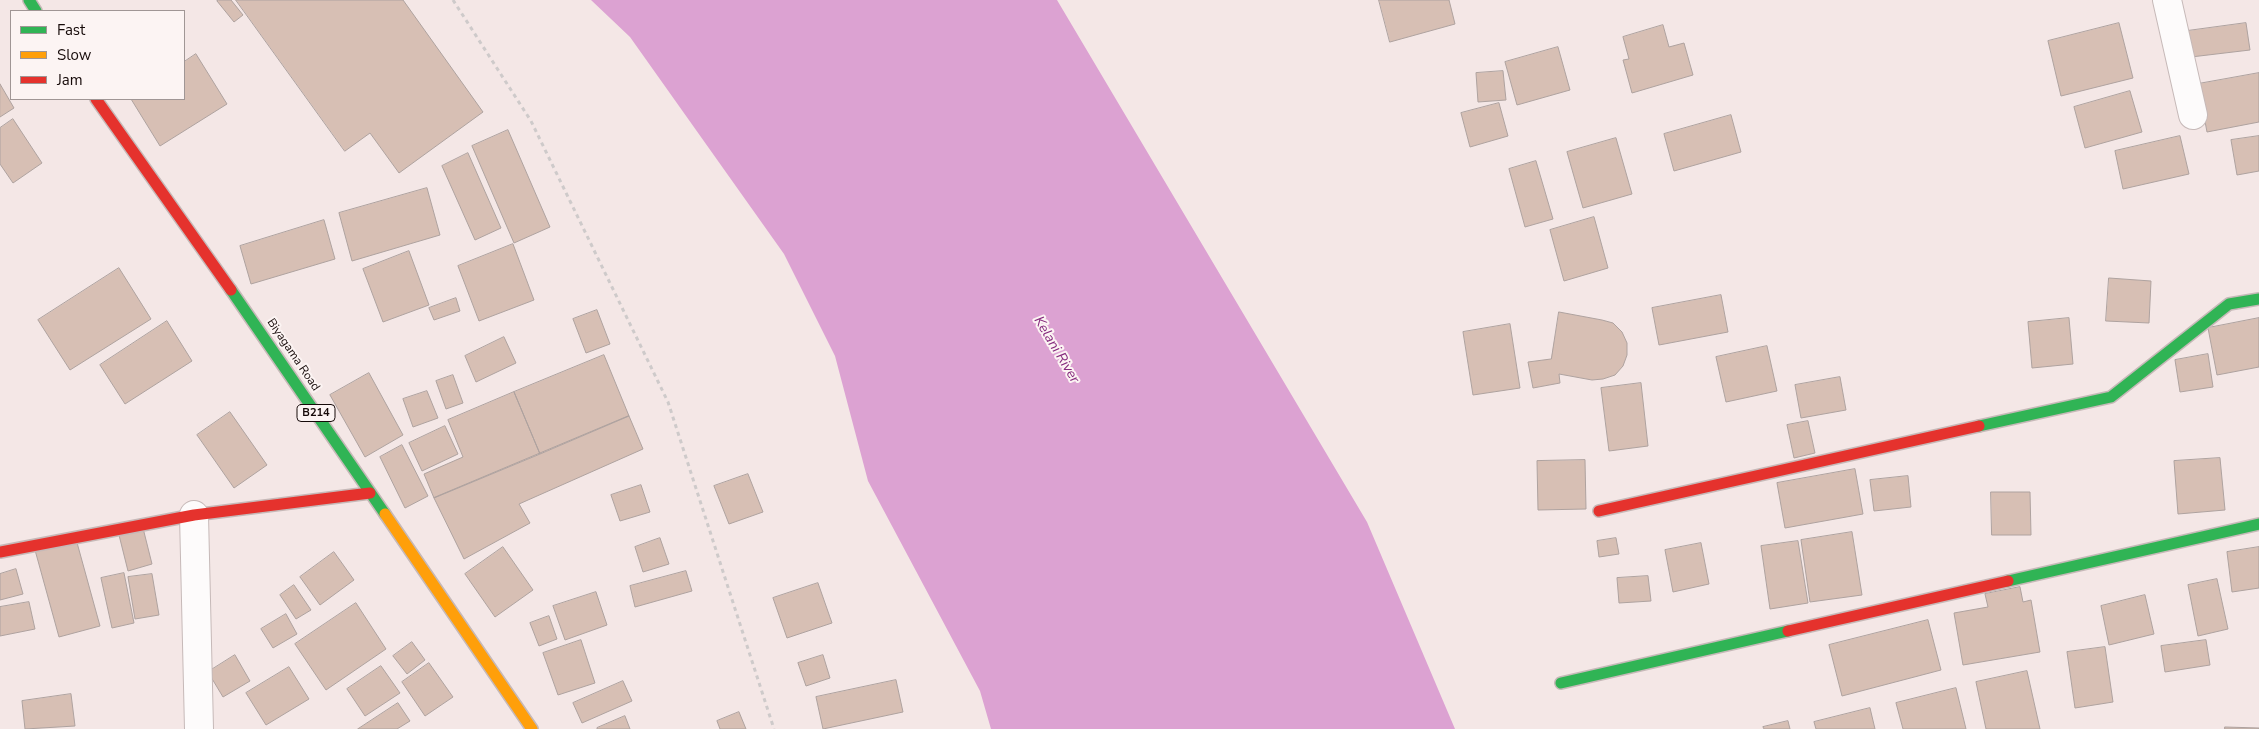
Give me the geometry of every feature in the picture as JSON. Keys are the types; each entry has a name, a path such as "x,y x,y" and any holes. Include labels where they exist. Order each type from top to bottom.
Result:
{"street":[{"path":"2167,0 2193,115"},
{"name":"Biyagama Road","path":"97,100 266,340 532,729"},
{"path":"1599,511 2111,397 2228,304 2259,299"},
{"path":"0,552 194,515 370,493"},
{"path":"194,515 199,729"},
{"path":"1561,683 2008,581 2121,558 2259,524"}],"path":[{"path":"453,0 531,121 668,402 774,729"}],"water":[{"name":"Kelani River","path":"591,0 1057,0 1367,522 1455,729 991,729 980,691 868,481 835,356 784,254 630,37"}],"building":[{"path":"231,0 243,15 234,22 217,1"},
{"path":"236,0 403,0 483,112 399,173 370,133 345,151"},
{"path":"1379,0 1449,0 1455,24 1390,42"},
{"path":"2119,23 2133,78 2061,96 2048,41"},
{"path":"2246,23 2250,50 2191,57 2187,31"},
{"path":"1663,25 1669,47 1684,43 1693,75 1632,93 1623,60 1629,59 1623,37"},
{"path":"1558,47 1570,90 1517,105 1505,62"},
{"path":"196,54 227,104 160,146 132,100 185,100 185,61"},
{"path":"1503,71 1506,100 1478,102 1476,73"},
{"path":"2259,73 2259,122 2207,132 2198,84"},
{"path":"0,84 14,108 0,117"},
{"path":"2130,91 2142,132 2085,148 2074,107"},
{"path":"1499,103 1508,136 1470,147 1461,113"},
{"path":"1731,115 1741,152 1674,171 1664,134"},
{"path":"13,119 42,163 13,183 0,164 0,128"},
{"path":"508,130 550,227 514,243 472,146"},
{"path":"2180,136 2189,174 2123,189 2115,151"},
{"path":"2259,136 2259,171 2237,175 2231,140"},
{"path":"1616,138 1632,194 1583,208 1567,152"},
{"path":"468,153 501,228 475,240 442,166"},
{"path":"1536,161 1553,219 1525,227 1509,169"},
{"path":"427,188 440,235 352,261 339,213"},
{"path":"1594,217 1608,268 1564,281 1550,230"},
{"path":"324,220 335,259 251,284 240,246"},
{"path":"513,244 534,300 479,321 458,266"},
{"path":"409,251 429,305 383,322 363,269"},
{"path":"119,268 151,319 70,370 38,320"},
{"path":"2109,278 2151,281 2149,323 2106,321"},
{"path":"1721,295 1728,332 1659,345 1652,308"},
{"path":"456,298 460,311 434,320 429,308"},
{"path":"597,310 610,344 586,353 573,319"},
{"path":"1559,312 1613,323 1622,332 1627,343 1627,355 1623,366 1615,375 1592,380 1559,374 1560,383 1533,388 1528,362 1551,359"},
{"path":"2069,318 2073,364 2032,368 2028,322"},
{"path":"2259,318 2259,367 2217,375 2208,328"},
{"path":"167,321 192,361 125,404 100,365"},
{"path":"1510,324 1520,388 1473,395 1463,332"},
{"path":"504,337 516,363 476,382 465,356"},
{"path":"1767,346 1777,391 1726,402 1716,357"},
{"path":"2208,354 2213,387 2180,392 2175,360"},
{"path":"604,355 629,416 540,454 514,392"},
{"path":"369,373 403,435 365,457 330,395"},
{"path":"453,375 463,403 446,409 436,381"},
{"path":"1840,377 1846,410 1801,418 1795,385"},
{"path":"1641,383 1648,446 1609,451 1601,388"},
{"path":"427,391 438,418 413,427 403,399"},
{"path":"514,392 540,454 434,498 424,474 463,457 448,420"},
{"path":"230,412 267,465 234,488 197,435"},
{"path":"629,416 643,449 519,504 530,523 464,559 434,498"},
{"path":"1808,421 1815,453 1794,458 1787,425"},
{"path":"445,426 458,454 422,471 409,443"},
{"path":"402,445 428,496 405,508 380,457"},
{"path":"2220,458 2225,510 2178,514 2174,461"},
{"path":"1585,460 1586,509 1538,510 1537,461"},
{"path":"1855,469 1863,514 1785,528 1777,483"},
{"path":"748,474 763,512 729,524 714,486"},
{"path":"1908,476 1911,507 1874,511 1870,480"},
{"path":"641,485 650,512 620,521 611,495"},
{"path":"1991,492 2030,492 2031,535 1992,535"},
{"path":"143,528 152,564 128,571 119,535"},
{"path":"1852,532 1862,595 1810,602 1801,540"},
{"path":"660,538 669,564 643,572 635,547"},
{"path":"1616,538 1619,554 1599,557 1597,541"},
{"path":"76,539 100,626 59,637 35,550"},
{"path":"1798,541 1808,603 1770,609 1761,546"},
{"path":"1701,543 1709,584 1673,592 1665,550"},
{"path":"503,547 533,590 495,617 465,574"},
{"path":"2259,547 2259,588 2232,592 2227,552"},
{"path":"334,552 354,580 320,605 300,577"},
{"path":"16,569 23,594 0,600 0,574"},
{"path":"686,571 692,591 635,607 630,586"},
{"path":"124,573 134,623 112,628 101,578"},
{"path":"152,574 159,615 135,619 128,577"},
{"path":"1648,576 1651,601 1619,603 1617,578"},
{"path":"2217,579 2228,629 2198,636 2188,585"},
{"path":"818,583 832,623 787,638 773,598"},
{"path":"294,585 311,610 296,619 280,595"},
{"path":"2020,587 2023,602 2031,600 2040,652 1963,665 1954,613 1988,607 1985,594"},
{"path":"596,592 607,625 565,640 553,606"},
{"path":"2145,595 2154,634 2109,645 2101,606"},
{"path":"29,602 35,629 0,636 0,607"},
{"path":"356,603 386,649 326,690 295,644"},
{"path":"286,614 297,634 273,648 261,629"},
{"path":"549,616 557,639 539,646 530,623"},
{"path":"1928,620 1941,670 1842,696 1829,645"},
{"path":"581,640 595,683 558,695 543,653"},
{"path":"2206,640 2210,665 2165,672 2161,646"},
{"path":"412,642 425,660 407,674 393,656"},
{"path":"2105,647 2113,702 2075,708 2067,652"},
{"path":"235,655 250,681 223,697 208,672"},
{"path":"823,655 830,678 806,686 798,663"},
{"path":"429,663 453,697 425,716 402,682"},
{"path":"381,666 400,693 365,716 347,689"},
{"path":"289,667 309,699 266,725 246,693"},
{"path":"2027,671 2040,729 1986,729 1976,682"},
{"path":"896,680 903,712 823,729 816,697"},
{"path":"623,681 632,701 582,723 573,703"},
{"path":"1956,688 1966,729 1903,729 1896,703"},
{"path":"71,694 75,726 25,729 22,701"},
{"path":"398,703 410,721 397,729 358,729"},
{"path":"1870,708 1875,729 1816,729 1814,722"},
{"path":"739,712 746,729 720,729 717,721"},
{"path":"625,716 630,729 597,729 597,728"},
{"path":"1788,721 1790,729 1764,729 1763,727"},
{"path":"2225,727 2259,728 2259,729 2225,729"}],"traffic: fast":[{"path":"29,0 35,10"},
{"path":"231,290 385,514"},
{"path":"1979,426 2111,397 2229,304 2259,299"},
{"path":"2008,581 2259,524"},
{"path":"1561,683 1788,631"}],"traffic: slow":[{"path":"385,514 532,729"}],"traffic: jam":[{"path":"97,100 231,290"},
{"path":"1599,511 1979,426"},
{"path":"0,552 194,515 370,493"},
{"path":"1788,631 2008,581"}]}
